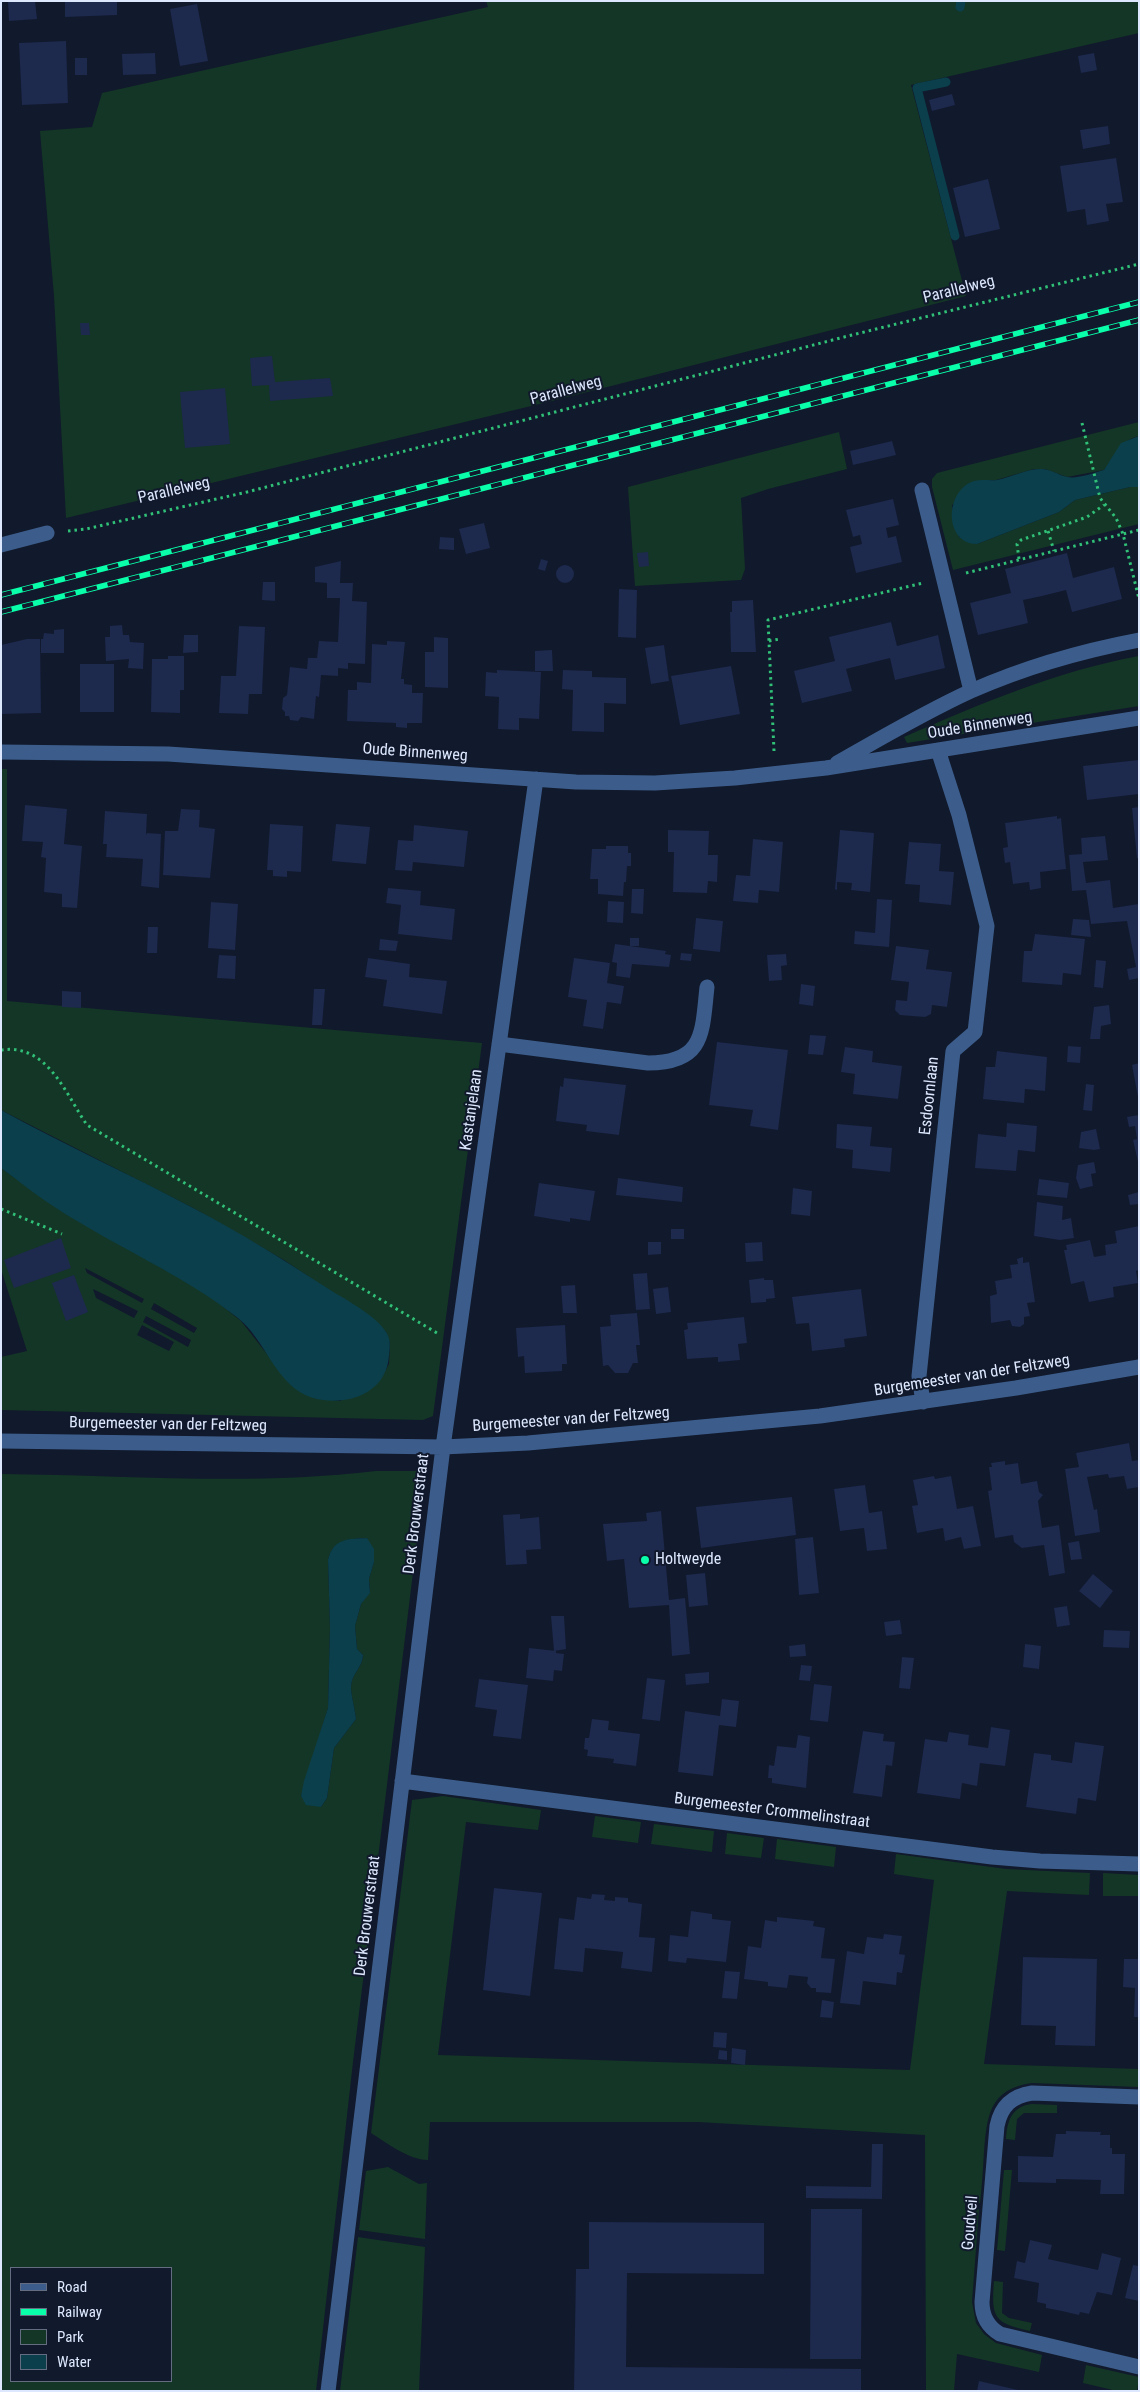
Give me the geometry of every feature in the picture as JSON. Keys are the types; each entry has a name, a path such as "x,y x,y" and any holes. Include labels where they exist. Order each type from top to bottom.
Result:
{"street":[{"path":"922,490 971,691"},
{"path":"1,545 47,533"},
{"name":"Oude Binnenweg","path":"826,768 971,691 1058,659 1139,640"},
{"name":"Oude Binnenweg","path":"1,752 168,754 536,779 655,783 775,774 826,768 1139,718"},
{"name":"Esdoornlaan","path":"923,1402 919,1376 953,1050 975,1032 987,926 958,815 938,750"},
{"name":"Kastanjelaan","path":"443,1446 536,779"},
{"path":"499,1044 648,1063 665,1063 680,1058 692,1049 701,1036 707,987"},
{"name":"Burgemeester van der Feltzweg","path":"1,1441 443,1446 528,1443 820,1416 923,1402 1139,1367"},
{"name":"Derk Brouwerstraat","path":"328,2391 443,1446"},
{"name":"Burgemeester Crommelinstraat","path":"402,1781 992,1858 1139,1864"},
{"name":"Goudveil","path":"1139,2097 1032,2093 1018,2096 1004,2107 997,2126 982,2308 988,2323 1000,2334 1139,2367"}],"path":[{"name":"Parallelweg","path":"47,533 86,529 247,492 848,336 1139,264"},
{"path":"1082,423 1100,498 1116,518 1123,534 1139,599"},
{"path":"1019,559 1017,544 1021,540 1087,517 1104,505"},
{"path":"775,774 768,620 1139,530"},
{"path":"1048,531 1054,551"},
{"path":"769,641 780,639"},
{"path":"1,1050 20,1050 38,1059 56,1074 87,1125 457,1345"},
{"path":"1,1209 62,1234"}],"green space":[{"path":"486,1 1139,1 1139,33 911,85 966,296 552,401 66,518 54,296 40,131 92,127 102,93 488,7"},
{"path":"1139,422 1139,436 1132,438 1122,445 1104,470 1067,477 1045,469 1034,469 996,480 985,480 952,505 954,524 959,537 977,544 1059,512 1075,500 1130,487 1139,487 1139,524 953,570 932,487 932,479 937,473"},
{"path":"839,432 847,469 768,489 741,498 745,569 741,580 635,586 628,487"},
{"path":"1139,656 1139,706 907,743 904,737 1019,690 1078,670"},
{"path":"1,769 7,769 7,1001 482,1043 433,1416 423,1420 1,1410 1,1357 27,1351 1,1269 1,1168 57,1208 206,1293 241,1321 292,1386 314,1398 340,1401 383,1375 389,1364 390,1343 386,1332 376,1322 284,1260 197,1210 1,1110","holes":["85,1268 144,1299 142,1303 87,1273","93,1289 138,1311 134,1318 96,1298","154,1303 197,1328 194,1333 151,1309","146,1316 191,1340 188,1347 143,1322","142,1325 174,1342 169,1351 137,1335"]},
{"path":"376,1471 419,1471 424,1483 353,2062 316,2391 1,2391 1,1474 236,1479 282,1478","holes":["367,1538 374,1562 369,1579 370,1592 361,1604 355,1626 357,1649 363,1655 351,1687 356,1719 334,1748 327,1798 321,1807 301,1796 328,1708 330,1628 328,1560 330,1553 338,1544 348,1540"]},
{"path":"443,1796 541,1810 538,1830 466,1822 438,2055 910,2070 934,1880 894,1874 896,1854 1006,1869 1090,1873 1089,1895 1007,1891 984,2064 1139,2069 1139,2087 1032,2083 1007,2091 993,2106 989,2116 985,2139 980,2203 965,2203 965,2210 979,2209 972,2302 976,2323 984,2334 996,2343 1042,2355 1039,2372 957,2354 954,2391 926,2391 925,2135 698,2122 430,2122 428,2160 406,2154 371,2133 412,1800"},
{"path":"595,1816 641,1822 638,1843 592,1837"},
{"path":"654,1824 714,1831 712,1852 651,1844"},
{"path":"727,1833 764,1838 761,1858 725,1854"},
{"path":"777,1839 836,1847 834,1867 775,1859"},
{"path":"1103,1873 1139,1875 1139,1896 1103,1896"},
{"path":"1025,2105 1057,2105 1057,2113 1024,2113 1017,2119 1015,2140 1006,2139 1009,2121 1015,2111"},
{"path":"388,2167 419,2184 427,2183 425,2239 359,2230 366,2171"},
{"path":"1004,2170 1012,2170 1005,2251 997,2250"},
{"path":"358,2237 425,2247 419,2391 340,2391"},
{"path":"994,2281 1003,2282 1002,2313 1009,2318 1032,2323 1030,2331 1009,2325 997,2317 993,2303"},
{"path":"1086,2365 1139,2377 1137,2391 1117,2391 1083,2383"}],"water":[{"path":"1139,436 1139,487 1130,487 1075,500 1059,512 977,544 966,542 958,536 952,516 953,505 957,495 964,487 974,481 997,480 1030,470 1041,469 1067,477 1090,474 1104,470 1121,443"},
{"path":"1,1110 147,1184 244,1236 358,1307 381,1325 388,1335 390,1346 387,1368 381,1379 373,1388 363,1394 339,1401 313,1398 300,1392 280,1374 248,1327 217,1302 56,1208 1,1168"},
{"path":"367,1538 374,1549 374,1562 369,1579 370,1593 361,1604 355,1626 357,1649 363,1655 351,1687 356,1719 334,1748 327,1798 321,1807 306,1805 301,1796 304,1781 328,1708 330,1628 328,1560 334,1547 342,1541"}],"building":[{"path":"8,1 35,1 37,19 9,21"},
{"path":"65,1 117,1 117,15 65,17"},
{"path":"197,4 208,61 180,66 170,9"},
{"path":"66,41 68,103 22,105 19,43"},
{"path":"155,53 156,74 123,75 122,54"},
{"path":"1094,53 1097,70 1081,73 1078,56"},
{"path":"75,58 87,58 87,75 75,75"},
{"path":"952,94 955,105 932,111 929,100"},
{"path":"1108,126 1110,144 1083,149 1080,130"},
{"path":"1116,158 1123,202 1106,204 1109,221 1087,225 1085,209 1067,212 1060,166"},
{"path":"988,179 1000,229 965,237 953,188"},
{"path":"80,323 89,323 90,335 81,335"},
{"path":"272,356 275,382 330,378 333,396 270,401 269,385 252,386 250,358"},
{"path":"225,388 230,444 185,448 180,392"},
{"path":"892,441 896,455 853,465 850,451"},
{"path":"893,499 899,525 886,528 888,538 896,536 902,562 856,573 850,547 862,544 860,535 853,537 846,510"},
{"path":"484,523 490,548 466,554 459,529"},
{"path":"440,537 454,538 454,550 439,549"},
{"path":"648,552 649,566 639,567 637,553"},
{"path":"1067,553 1073,578 1114,567 1122,599 1072,612 1066,590 1023,600 1028,623 978,635 970,603 1011,593 1005,569"},
{"path":"541,559 548,561 545,571 538,569"},
{"path":"341,561 340,583 353,583 352,601 367,602 365,664 348,663 348,669 338,668 338,676 321,675 319,697 316,696 314,719 301,717 298,721 290,720 289,716 285,716 285,712 282,709 283,698 287,695 290,667 307,669 308,658 317,658 319,641 338,642 340,598 327,598 327,583 315,582 315,567"},
{"path":"565,565 573,570 574,574 569,582 565,583 557,578 556,574 561,566"},
{"path":"263,582 275,582 275,601 262,600"},
{"path":"619,589 637,590 636,638 618,637"},
{"path":"753,600 756,652 731,652 730,612 732,612 732,601"},
{"path":"891,622 897,646 938,635 945,668 895,680 890,658 846,669 852,691 802,703 794,671 835,661 829,637"},
{"path":"122,625 123,635 129,635 130,642 144,643 143,669 128,668 129,659 106,661 105,637 110,637 110,626"},
{"path":"239,626 265,627 262,694 249,694 248,714 219,713 221,676 236,676"},
{"path":"64,629 64,653 41,653 41,639 43,639 44,633 54,634 54,630"},
{"path":"184,635 198,635 198,652 183,653"},
{"path":"434,637 448,638 448,688 425,687 425,652 434,652"},
{"path":"27,639 40,639 41,713 1,714 1,645"},
{"path":"387,641 405,642 401,679 404,679 404,684 412,685 412,693 423,693 422,723 407,723 407,728 396,727 396,723 347,721 348,690 357,690 357,682 371,683 372,644 387,645"},
{"path":"664,645 669,681 651,684 645,648"},
{"path":"552,650 553,671 535,671 535,651"},
{"path":"168,656 184,656 184,690 180,690 180,713 151,712 152,659 168,659"},
{"path":"80,664 114,664 114,712 80,712"},
{"path":"731,666 740,714 680,725 671,676"},
{"path":"497,670 541,672 539,719 519,718 519,730 498,729 499,697 485,696 486,672 497,673"},
{"path":"563,670 592,671 592,677 626,678 626,704 604,703 604,732 572,731 573,690 562,689"},
{"path":"1139,760 1139,794 1087,800 1083,766"},
{"path":"25,805 67,809 64,844 82,846 77,908 62,907 62,894 44,892 46,858 41,857 43,842 22,841"},
{"path":"1139,807 1139,858 1137,858 1132,808"},
{"path":"181,809 200,810 199,827 215,829 210,878 163,875 165,831 178,831"},
{"path":"105,811 147,814 146,835 147,833 161,834 159,888 141,886 143,859 106,857 107,844 103,844"},
{"path":"1057,816 1057,819 1061,818 1066,869 1040,872 1041,888 1030,890 1029,882 1013,884 1010,862 1005,863 1003,848 1008,847 1005,823"},
{"path":"270,824 303,826 301,872 287,871 287,877 273,876 273,870 267,870"},
{"path":"336,824 370,827 366,864 332,861"},
{"path":"414,825 468,831 464,867 413,862 412,871 395,870 398,840 413,841"},
{"path":"668,830 709,831 708,855 718,855 717,882 708,881 707,893 673,892 674,852 668,852"},
{"path":"840,830 874,833 870,892 851,890 852,883 837,882 837,890 835,889"},
{"path":"1105,836 1108,860 1083,862 1086,883 1110,880 1113,908 1139,904 1139,978 1129,980 1127,969 1136,967 1127,921 1091,924 1086,890 1072,891 1069,855 1082,854 1081,838"},
{"path":"753,839 783,842 779,892 759,890 758,903 733,901 736,875 750,876"},
{"path":"909,842 941,844 939,871 954,872 951,905 919,902 920,885 905,884"},
{"path":"606,846 628,846 628,853 631,853 631,866 627,866 623,896 598,894 598,879 590,879 592,849 606,849"},
{"path":"388,888 421,891 420,905 455,909 452,940 398,934 401,905 386,903"},
{"path":"632,889 644,889 643,914 631,913"},
{"path":"877,899 892,900 889,947 854,944 855,931 875,933"},
{"path":"608,901 624,902 623,923 607,922"},
{"path":"211,902 238,904 235,950 208,948"},
{"path":"696,918 723,921 720,952 693,949"},
{"path":"1073,919 1089,920 1091,937 1071,935"},
{"path":"148,927 158,927 157,953 147,953"},
{"path":"1035,934 1085,939 1081,975 1063,973 1062,985 1022,982 1024,951 1032,951"},
{"path":"630,938 639,938 639,946 630,946"},
{"path":"380,939 398,941 396,951 379,950"},
{"path":"615,944 666,951 665,954 671,955 669,967 632,964 630,978 616,976 617,963 612,962"},
{"path":"896,946 929,950 926,969 952,972 947,1007 932,1005 931,1014 925,1017 900,1015 895,1010 896,1000 907,1001 909,982 891,980"},
{"path":"681,953 692,954 691,961 680,960"},
{"path":"786,954 787,965 781,966 782,980 769,981 767,955"},
{"path":"219,955 236,956 235,979 217,978"},
{"path":"368,958 410,964 409,977 447,981 442,1014 383,1006 387,980 365,977"},
{"path":"574,958 610,963 607,983 624,986 621,1004 607,1002 603,1029 583,1026 587,1000 568,997"},
{"path":"1096,960 1106,961 1103,988 1094,987"},
{"path":"801,984 815,986 813,1006 799,1004"},
{"path":"314,989 325,989 322,1025 312,1025"},
{"path":"62,991 81,992 81,1008 62,1007"},
{"path":"1109,1005 1111,1024 1101,1026 1100,1039 1090,1039 1094,1007"},
{"path":"810,1035 826,1036 823,1055 808,1054"},
{"path":"717,1042 788,1050 778,1130 750,1126 753,1110 709,1105"},
{"path":"1068,1046 1081,1047 1080,1063 1067,1062"},
{"path":"845,1047 873,1051 872,1062 902,1066 898,1099 853,1094 855,1074 841,1072"},
{"path":"997,1051 1047,1057 1045,1091 1025,1089 1024,1103 983,1099 986,1067 995,1067"},
{"path":"1139,1063 1139,1097 1138,1097 1132,1065"},
{"path":"564,1078 626,1085 619,1135 586,1131 587,1125 556,1121 560,1086 563,1087"},
{"path":"1086,1084 1094,1085 1092,1111 1083,1110"},
{"path":"1139,1115 1138,1162 1133,1140 1137,1139 1135,1126 1129,1127 1127,1117"},
{"path":"1007,1123 1037,1126 1035,1152 1018,1150 1016,1171 975,1168 978,1134 1006,1137"},
{"path":"837,1124 872,1127 870,1146 892,1148 890,1172 852,1168 853,1150 836,1148"},
{"path":"1096,1129 1100,1149 1079,1148 1081,1132"},
{"path":"1094,1162 1096,1173 1091,1174 1093,1186 1080,1189 1076,1178 1078,1165"},
{"path":"618,1178 683,1187 682,1202 616,1195"},
{"path":"1039,1179 1069,1183 1067,1198 1037,1195"},
{"path":"539,1183 595,1191 590,1221 570,1218 570,1222 534,1216"},
{"path":"793,1188 812,1191 810,1216 791,1214"},
{"path":"1139,1192 1139,1204 1130,1205 1128,1195"},
{"path":"1037,1202 1063,1206 1062,1220 1071,1218 1074,1238 1060,1240 1034,1236"},
{"path":"1139,1226 1139,1270 1136,1271 1138,1283 1113,1287 1114,1297 1089,1302 1084,1281 1071,1284 1064,1250 1067,1250 1066,1245 1090,1240 1094,1257 1106,1255 1105,1245 1117,1243 1115,1231"},
{"path":"671,1229 684,1229 684,1239 671,1239"},
{"path":"61,1238 71,1268 14,1288 4,1260"},
{"path":"648,1242 661,1242 661,1254 648,1255"},
{"path":"762,1242 763,1261 746,1262 745,1243"},
{"path":"1023,1257 1023,1263 1029,1262 1035,1302 1027,1303 1030,1316 1024,1317 1024,1324 1020,1327 1012,1326 1010,1320 991,1323 990,1296 997,1294 995,1281 1012,1278 1010,1265 1018,1264 1017,1259"},
{"path":"647,1273 650,1309 636,1310 633,1274"},
{"path":"74,1275 88,1312 66,1321 52,1283"},
{"path":"764,1278 764,1280 773,1280 775,1298 766,1299 766,1302 751,1303 749,1280"},
{"path":"575,1285 577,1313 563,1313 561,1286"},
{"path":"668,1287 671,1312 656,1314 653,1289"},
{"path":"861,1289 867,1336 844,1339 845,1347 812,1351 809,1323 796,1324 792,1297"},
{"path":"637,1313 640,1345 636,1345 638,1363 633,1363 628,1373 615,1373 608,1365 603,1366 600,1327 611,1326 610,1315"},
{"path":"744,1317 747,1343 738,1344 740,1360 718,1362 718,1357 687,1359 684,1330 688,1329 687,1323"},
{"path":"565,1325 567,1364 562,1364 562,1371 525,1373 524,1356 518,1357 516,1328"},
{"path":"1129,1443 1132,1461 1139,1460 1139,1487 1127,1489 1124,1476 1109,1478 1108,1474 1087,1477 1094,1510 1097,1509 1100,1532 1075,1536 1065,1469 1079,1467 1076,1453"},
{"path":"1005,1461 1005,1465 1018,1463 1021,1484 1037,1481 1039,1492 1043,1495 1038,1501 1042,1528 1059,1525 1065,1573 1049,1576 1044,1545 1022,1548 1014,1542 1013,1535 995,1538 988,1491 992,1490 989,1467 992,1467 991,1463"},
{"path":"934,1476 935,1479 951,1476 957,1509 973,1506 981,1546 964,1549 961,1537 945,1541 943,1528 917,1533 912,1506 918,1505 913,1480"},
{"path":"865,1485 869,1513 882,1511 887,1549 867,1551 864,1528 840,1531 834,1489"},
{"path":"792,1497 796,1535 701,1548 696,1507"},
{"name":"Holtweyde","path":"661,1511 669,1600 685,1598 690,1654 672,1656 669,1605 629,1608 624,1559 607,1561 603,1524 647,1521 646,1513"},
{"path":"520,1514 520,1519 539,1517 541,1549 526,1550 527,1564 506,1565 503,1515"},
{"path":"813,1537 819,1593 799,1595 795,1539"},
{"path":"1079,1541 1082,1559 1071,1560 1068,1543"},
{"path":"705,1573 708,1605 689,1607 686,1575"},
{"path":"1093,1574 1113,1591 1100,1608 1079,1591"},
{"path":"1067,1606 1070,1625 1057,1627 1054,1608"},
{"path":"551,1616 564,1616 566,1649 554,1651"},
{"path":"900,1620 902,1634 886,1636 884,1622"},
{"path":"1104,1630 1130,1631 1129,1648 1103,1647"},
{"path":"805,1644 806,1656 790,1657 789,1646"},
{"path":"1025,1644 1041,1646 1039,1669 1023,1667"},
{"path":"529,1648 556,1651 556,1653 564,1654 562,1671 554,1670 553,1681 526,1678"},
{"path":"902,1657 914,1658 910,1689 899,1688"},
{"path":"801,1665 812,1666 810,1681 799,1680"},
{"path":"709,1672 709,1683 686,1685 685,1674"},
{"path":"647,1678 665,1680 660,1721 642,1719"},
{"path":"479,1679 528,1685 521,1739 493,1736 497,1710 475,1707"},
{"path":"814,1684 832,1686 828,1722 810,1720"},
{"path":"722,1699 739,1701 736,1727 719,1725 713,1776 678,1772 685,1711 720,1716"},
{"path":"592,1719 609,1721 608,1730 640,1734 636,1766 613,1763 614,1759 587,1756 588,1750 584,1749 585,1738 589,1738"},
{"path":"991,1727 1010,1730 1005,1766 980,1763 977,1786 962,1783 960,1799 917,1793 925,1739 947,1742 949,1732 969,1735 968,1745 988,1748"},
{"path":"863,1731 884,1734 883,1741 895,1742 892,1766 886,1765 882,1797 853,1793"},
{"path":"798,1735 810,1737 806,1788 772,1783 772,1778 768,1778 769,1765 774,1766 777,1746 796,1748"},
{"path":"1075,1742 1104,1746 1096,1801 1078,1798 1076,1814 1026,1807 1034,1753 1051,1755 1051,1760 1072,1763"},
{"path":"494,1888 542,1893 530,1996 483,1990"},
{"path":"592,1894 605,1895 604,1900 615,1901 615,1897 628,1898 628,1902 642,1904 639,1937 655,1938 652,1972 621,1968 623,1952 585,1948 583,1972 554,1969 559,1918 574,1920 577,1897 591,1899"},
{"path":"691,1911 712,1914 712,1919 731,1921 726,1962 687,1958 686,1963 668,1961 670,1935 688,1937"},
{"path":"777,1917 814,1921 813,1926 825,1928 821,1958 835,1959 831,1993 816,1992 816,1988 811,1988 807,1983 808,1977 789,1975 787,1988 768,1986 768,1982 744,1979 748,1946 761,1948 765,1920 777,1922"},
{"path":"884,1934 902,1936 899,1954 905,1955 902,1973 897,1972 896,1985 863,1981 860,2005 840,2003 847,1951 864,1954 867,1937 883,1939"},
{"path":"1023,1957 1097,1959 1095,2046 1055,2045 1056,2026 1021,2025"},
{"path":"1124,1959 1139,1959 1139,2017 1134,2017 1135,1988 1123,1987"},
{"path":"725,1971 740,1972 737,1999 722,1998"},
{"path":"822,2000 834,2002 832,2018 820,2017"},
{"path":"714,2032 727,2033 726,2048 713,2047"},
{"path":"732,2048 746,2050 745,2065 731,2063"},
{"path":"719,2050 727,2051 727,2060 718,2059"},
{"path":"1066,2131 1101,2132 1100,2135 1110,2135 1112,2154 1125,2154 1124,2194 1100,2194 1101,2180 1056,2179 1056,2183 1018,2182 1018,2156 1053,2157 1056,2134 1066,2134"},
{"path":"872,2144 883,2144 882,2199 806,2198 806,2186 871,2187"},
{"path":"811,2209 862,2209 861,2359 810,2359"},
{"path":"589,2222 764,2223 764,2274 627,2273 626,2367 861,2369 861,2391 574,2391 576,2269 589,2269"},
{"path":"1030,2240 1052,2245 1048,2259 1098,2270 1102,2253 1121,2258 1112,2295 1097,2292 1089,2314 1080,2312 1079,2315 1046,2308 1046,2304 1037,2302 1039,2283 1014,2278 1017,2261 1025,2263"},
{"path":"1133,2265 1139,2266 1139,2301 1125,2298"},
{"path":"979,2381 1018,2390 1018,2391 977,2391"}],"waterway":[{"path":"960,7 961,1"},
{"path":"946,82 917,88 955,236"}],"railway":[{"path":"1,595 1139,302"},
{"path":"1,612 1139,320"}],"place":[{"name":"Holtweyde","path":"645,1560"}]}
